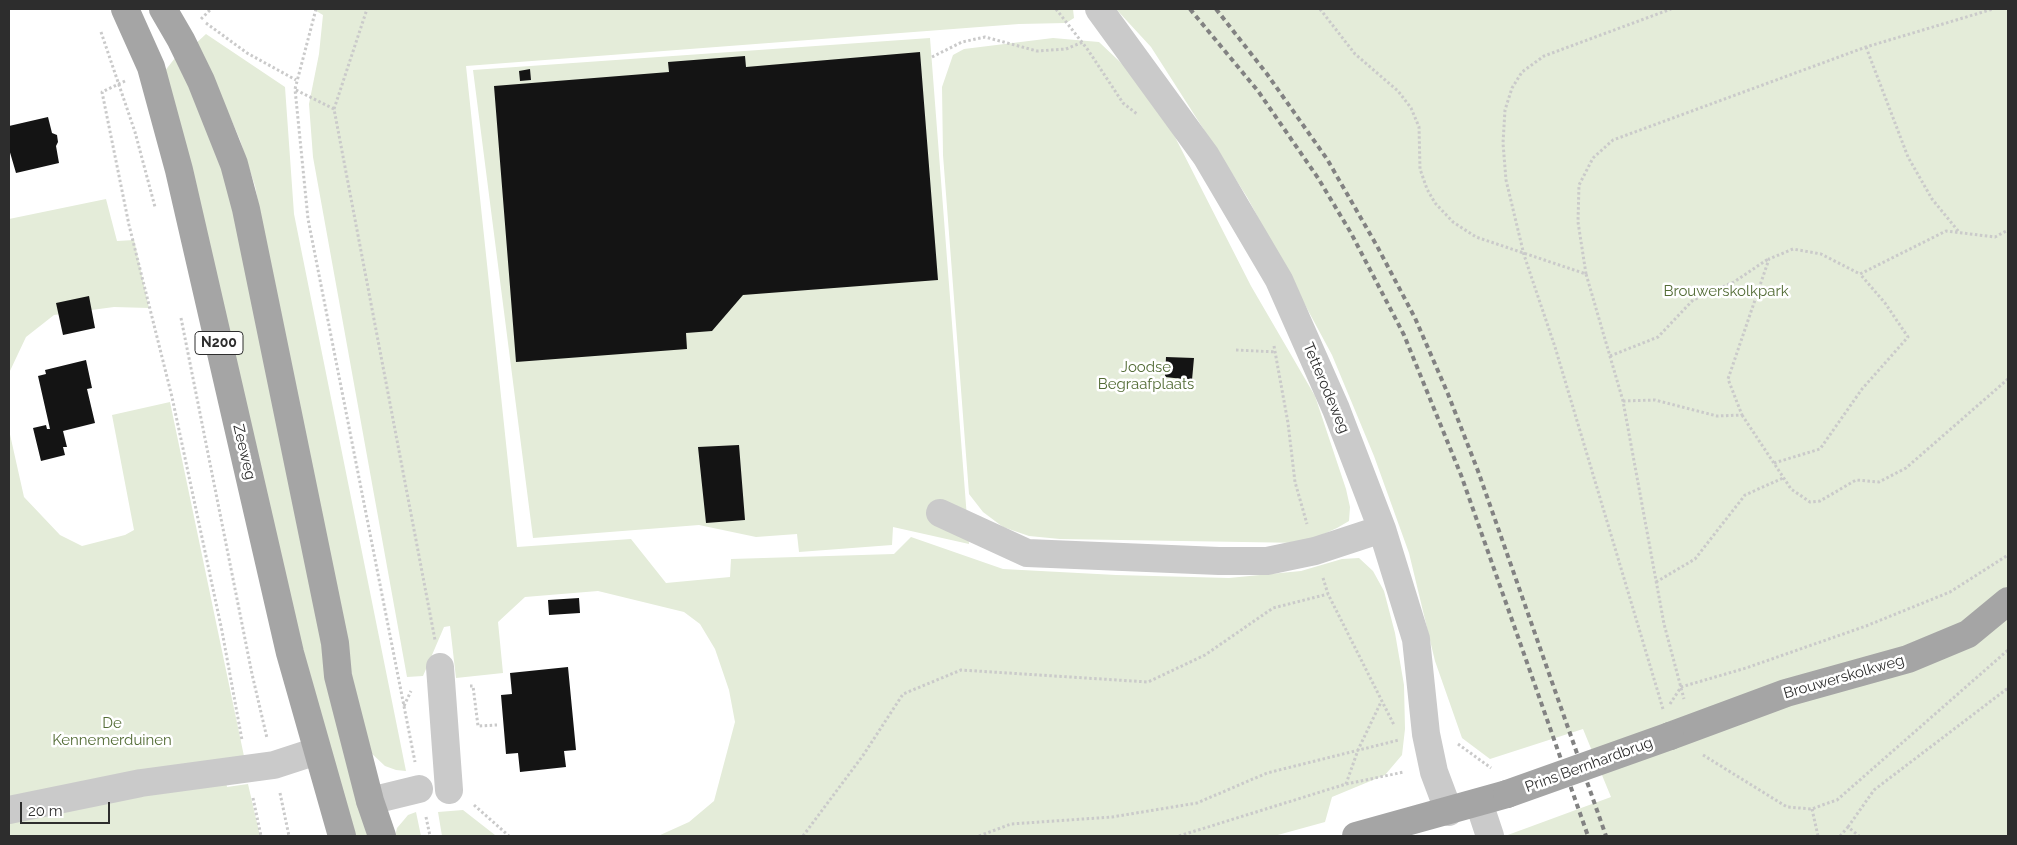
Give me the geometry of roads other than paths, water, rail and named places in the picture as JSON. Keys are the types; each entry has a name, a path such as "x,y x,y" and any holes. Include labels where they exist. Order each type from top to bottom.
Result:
{"main road":[{"name":"Zeeweg","path":"125,9 151,67 179,170 272,576 317,751 342,836"},
{"path":"163,9 182,40 201,81 234,164 246,209 335,642 338,676 370,801 382,836"},
{"name":"Brouwerskolkweg","path":"1676,725 1908,659 1968,634 2008,601"},
{"name":"Prins Bernhardbrug","path":"1478,804 1676,725"},
{"path":"1356,836 1478,804"}],"street":[{"name":"Tetterodeweg","path":"1105,17 1206,156 1279,280 1336,410 1382,529 1416,640 1426,734 1434,772 1449,812"},
{"path":"940,514 1027,553 1267,561 1316,551 1382,529"},
{"path":"436,656 449,790"},
{"path":"9,810 141,783 274,765 317,751"},
{"path":"370,801 419,789"},
{"path":"1478,804 1490,836"}],"railway":[{"path":"1190,9 1258,91 1318,178 1351,233 1404,335 1461,475 1588,836"},
{"path":"1216,9 1267,74 1327,159 1377,246 1415,318 1448,394 1478,471 1606,836"}],"park label":[{"name":"Brouwerskolkpark","path":"1726,291"},
{"name":"Joodse Begraafplaats","path":"1146,376"},
{"name":"De Kennemerduinen","path":"112,732"}]}
